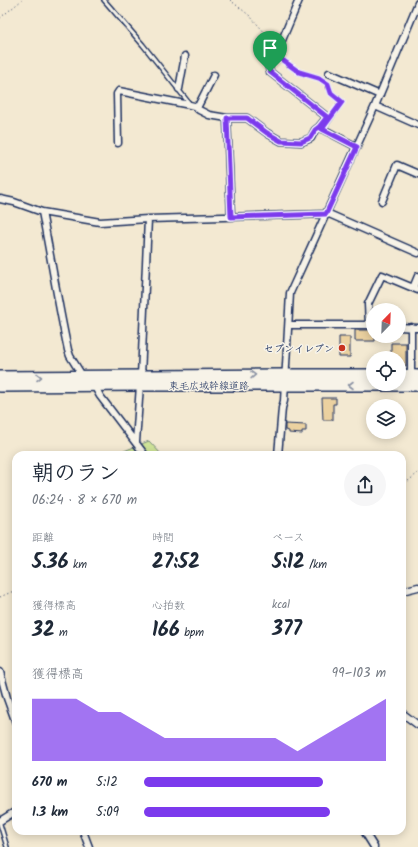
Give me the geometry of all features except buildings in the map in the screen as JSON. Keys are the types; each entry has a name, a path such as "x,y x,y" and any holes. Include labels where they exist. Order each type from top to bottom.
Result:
{"highway":[{"name":"東毛広域幹線道路","path":"285,380 366,375"},
{"name":"東毛広域幹線道路","path":"0,377 83,377 141,381 285,380 418,385"},
{"name":"東毛広域幹線道路","path":"0,386 94,385 141,381"}],"street":[{"path":"118,143 117,94 119,91 194,106 209,115 227,118 247,118 267,133 281,141 301,142 310,138 315,130 320,128 327,117 270,72 268,63 277,52 299,0"},
{"path":"278,451 284,401 290,293 380,95 418,2"},
{"path":"178,89 185,56"},
{"path":"329,73 380,95"},
{"path":"197,108 214,75"},
{"path":"375,106 418,125"},
{"path":"227,118 231,217"},
{"path":"320,128 357,147"},
{"path":"382,201 397,166 418,174"},
{"path":"0,199 14,202 42,212 100,222 148,219 329,214 418,252"},
{"path":"42,212 52,263 54,284 68,350 83,377"},
{"path":"136,442 141,381 148,219"},
{"path":"368,303 382,275 416,289 418,276"},
{"path":"289,325 366,325"},
{"path":"415,328 415,376"},
{"path":"94,385 100,396 142,451"},
{"path":"406,590 418,587"},
{"path":"0,672 3,698 12,715"},
{"path":"406,716 418,725"},
{"path":"0,821 12,814"},
{"path":"84,835 89,847"},
{"path":"366,835 374,847"}],"lane":[{"path":"104,0 143,45 190,105"},
{"path":"277,52 281,59 299,72 319,78 328,84 331,93 342,102 320,128"},
{"path":"0,824 7,847"}],"path":[{"path":"0,18 22,0"},
{"path":"230,0 250,16 266,34 277,52"},
{"path":"406,483 418,473"},
{"path":"0,598 12,592"}],"green space":[{"path":"149,441 158,451 124,451"}],"place":[{"name":"セブンイレブン","path":"342,348"}],"route":[{"path":"277,52 281,59 299,72 319,78 328,84 331,93 342,102 322,129 357,147 326,214 231,217 227,118 247,118 267,133 281,141 301,142 310,138 327,117 270,72 268,63 277,52"}]}
